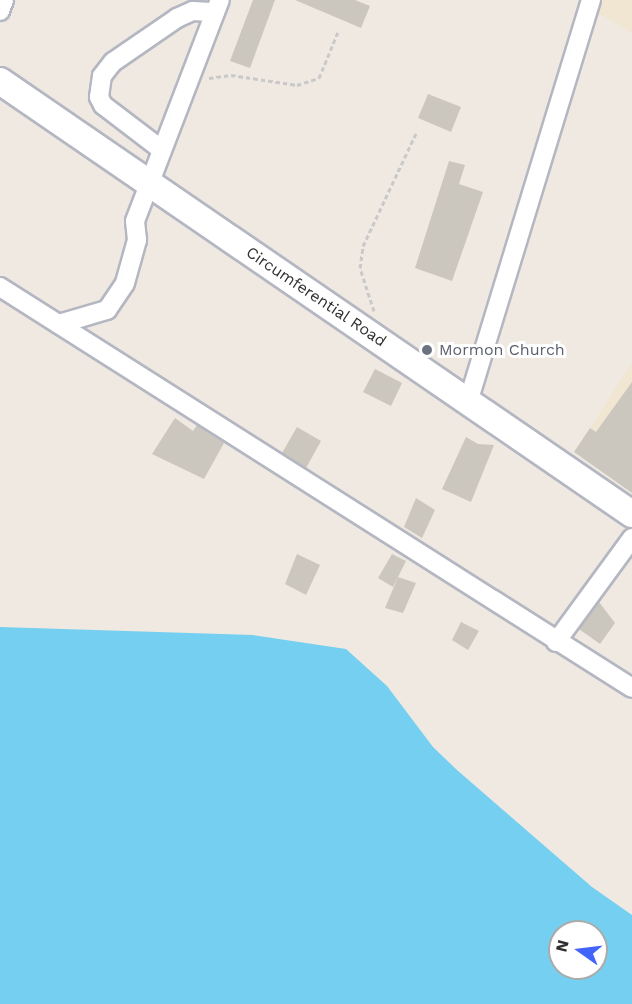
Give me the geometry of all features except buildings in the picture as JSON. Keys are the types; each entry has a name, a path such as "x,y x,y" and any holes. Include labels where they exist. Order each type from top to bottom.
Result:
{"main road":[{"name":"Circumferential Road","path":"0,81 469,399 632,514"}],"street":[{"path":"0,11 4,0"},
{"path":"469,399 591,0"},
{"path":"59,324 97,314 114,301 133,261 135,221 148,183 162,150 187,91 218,6 193,10 177,18 113,62 102,76 99,97 103,105 162,150"},
{"path":"0,287 556,642 632,688"},
{"path":"556,642 632,538"}],"path":[{"path":"187,91 217,76 297,85 319,78 338,32"},
{"path":"367,331 376,314 360,268 363,246 417,131"}],"shaded area":[{"path":"595,0 632,0 632,33 591,9"},
{"path":"632,363 632,455 590,428"}],"water":[{"path":"0,627 253,635 346,649 387,686 433,747 457,770 592,887 632,915 632,1004 0,1004"}],"place":[{"name":"Mormon Church","path":"427,350"}]}
